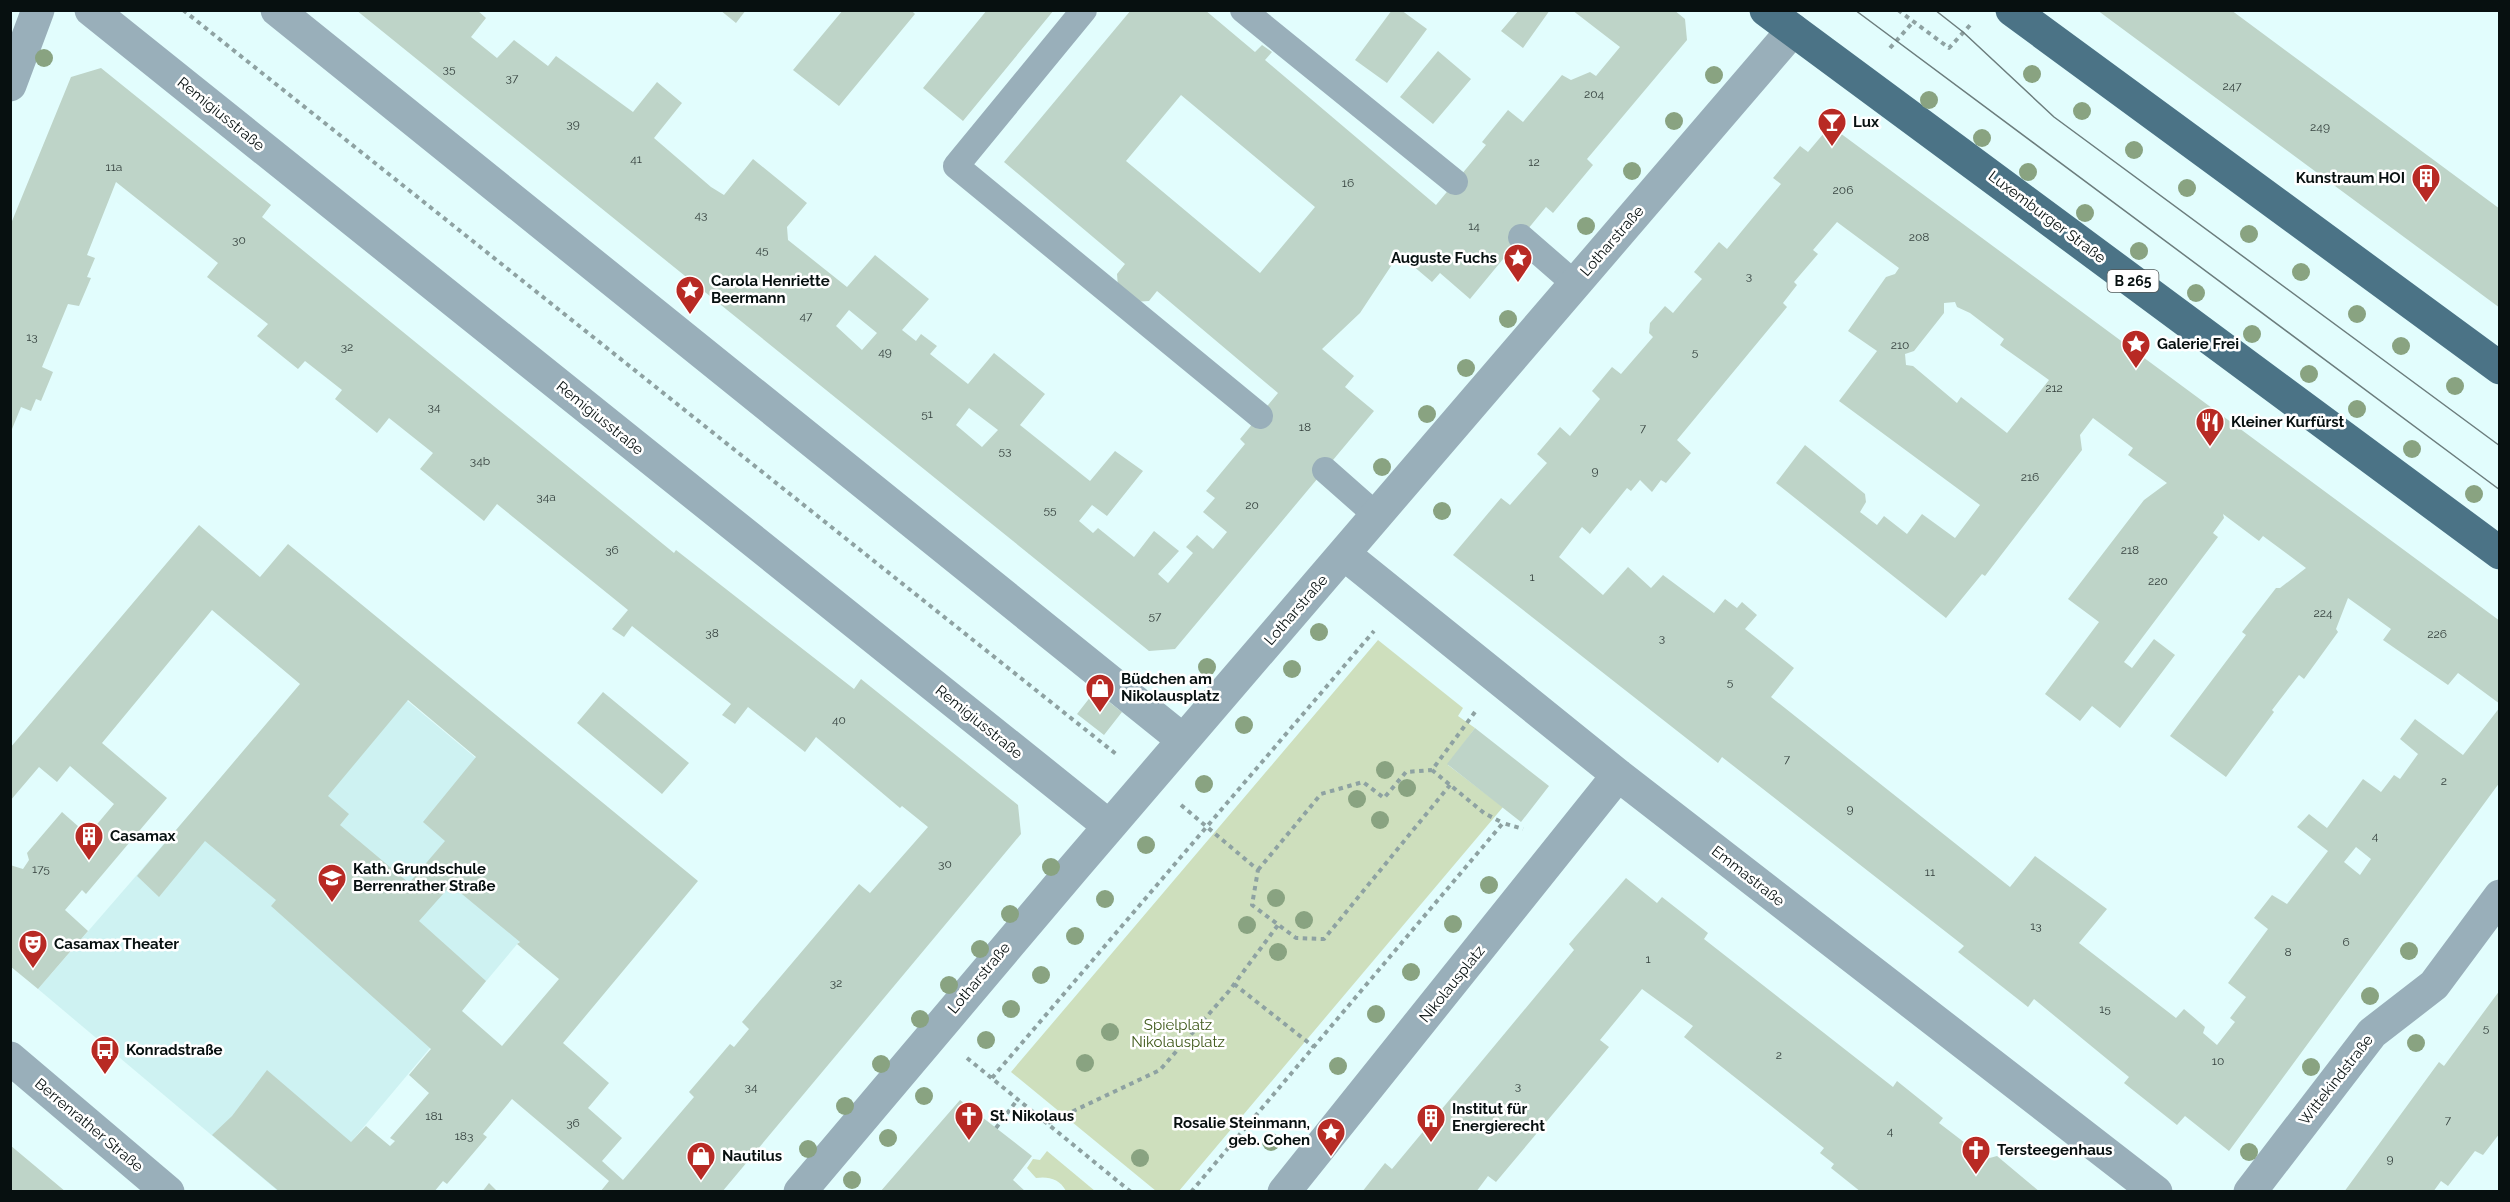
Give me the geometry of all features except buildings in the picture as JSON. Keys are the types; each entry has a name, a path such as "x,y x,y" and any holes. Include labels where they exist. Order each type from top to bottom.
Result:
{"main road":[{"name":"Luxemburger Straße","path":"1766,10 2499,553"},
{"path":"2012,10 2499,368"}],"street":[{"path":"10,86 38,10"},
{"name":"Remigiusstraße","path":"91,10 1109,826"},
{"path":"277,10 1184,740"},
{"name":"Lotharstraße","path":"800,1191 1109,826 1793,30"},
{"name":"Emmastraße","path":"1344,554 1618,776 2156,1191"},
{"name":"Nikolausplatz","path":"1284,1191 1618,776"},
{"name":"Wittekindstraße","path":"2250,1191 2372,1033 2434,985 2499,896"},
{"name":"Berrenrather Straße","path":"10,1058 168,1191"}],"lane":[{"path":"1084,10 956,166 1260,416"},
{"path":"1243,10 1455,182"},
{"path":"1521,237 1575,284"},
{"path":"1325,470 1376,515"}],"path":[{"path":"183,10 1117,755"},
{"path":"1898,10 1949,48 1970,25"},
{"path":"1886,53 1914,22"},
{"path":"992,1078 1376,629 1369,622"},
{"path":"1432,770 1467,722"},
{"path":"1450,785 1324,939 1296,938 1252,905 1258,870 1321,794 1363,782 1384,798 1406,772 1432,770 1484,813 1503,823 1530,831"},
{"path":"1173,799 1258,870"},
{"path":"1191,1191 1503,823"},
{"path":"1048,1124 1160,1070 1234,984 1278,925"},
{"path":"1234,984 1314,1047"},
{"path":"934,1031 1131,1191"},
{"path":"996,1128 1018,1099"}],"shaded area":[{"name":"Kath. Grundschule Berrenrather Straße","path":"338,643 592,855 310,1191 278,1191 38,989"}],"green space":[{"name":"Spielplatz Nikolausplatz","path":"1378,640 1463,708 1458,716 1475,728 1448,765 1503,807 1179,1191 1156,1191 1011,1072"},
{"path":"1047,1151 1095,1191 1066,1191 1053,1179 1036,1178 1027,1168 1033,1159 1040,1160"}],"tram line":[{"path":"1855,10 2500,490"},
{"path":"1935,10 1963,32 2054,117 2500,446"}],"place":[{"name":"Lux","path":"1832,148"},
{"name":"Kunstraum HOI","path":"2426,204"},
{"name":"Auguste Fuchs","path":"1518,284"},
{"name":"Carola Henriette Beermann","path":"690,316"},
{"name":"Galerie Frei","path":"2136,370"},
{"name":"Kleiner Kurfürst","path":"2210,448"},
{"name":"Büdchen am Nikolausplatz","path":"1100,714"},
{"name":"Casamax","path":"89,862"},
{"name":"Kath. Grundschule Berrenrather Straße","path":"332,904"},
{"name":"Casamax Theater","path":"33,970"},
{"name":"Konradstraße","path":"105,1076"},
{"name":"St. Nikolaus","path":"969,1142"},
{"name":"Institut für Energierecht","path":"1431,1144"},
{"name":"Rosalie Steinmann, geb. Cohen","path":"1331,1158"},
{"name":"Tersteegenhaus","path":"1976,1176"},
{"name":"Nautilus","path":"701,1182"}]}
